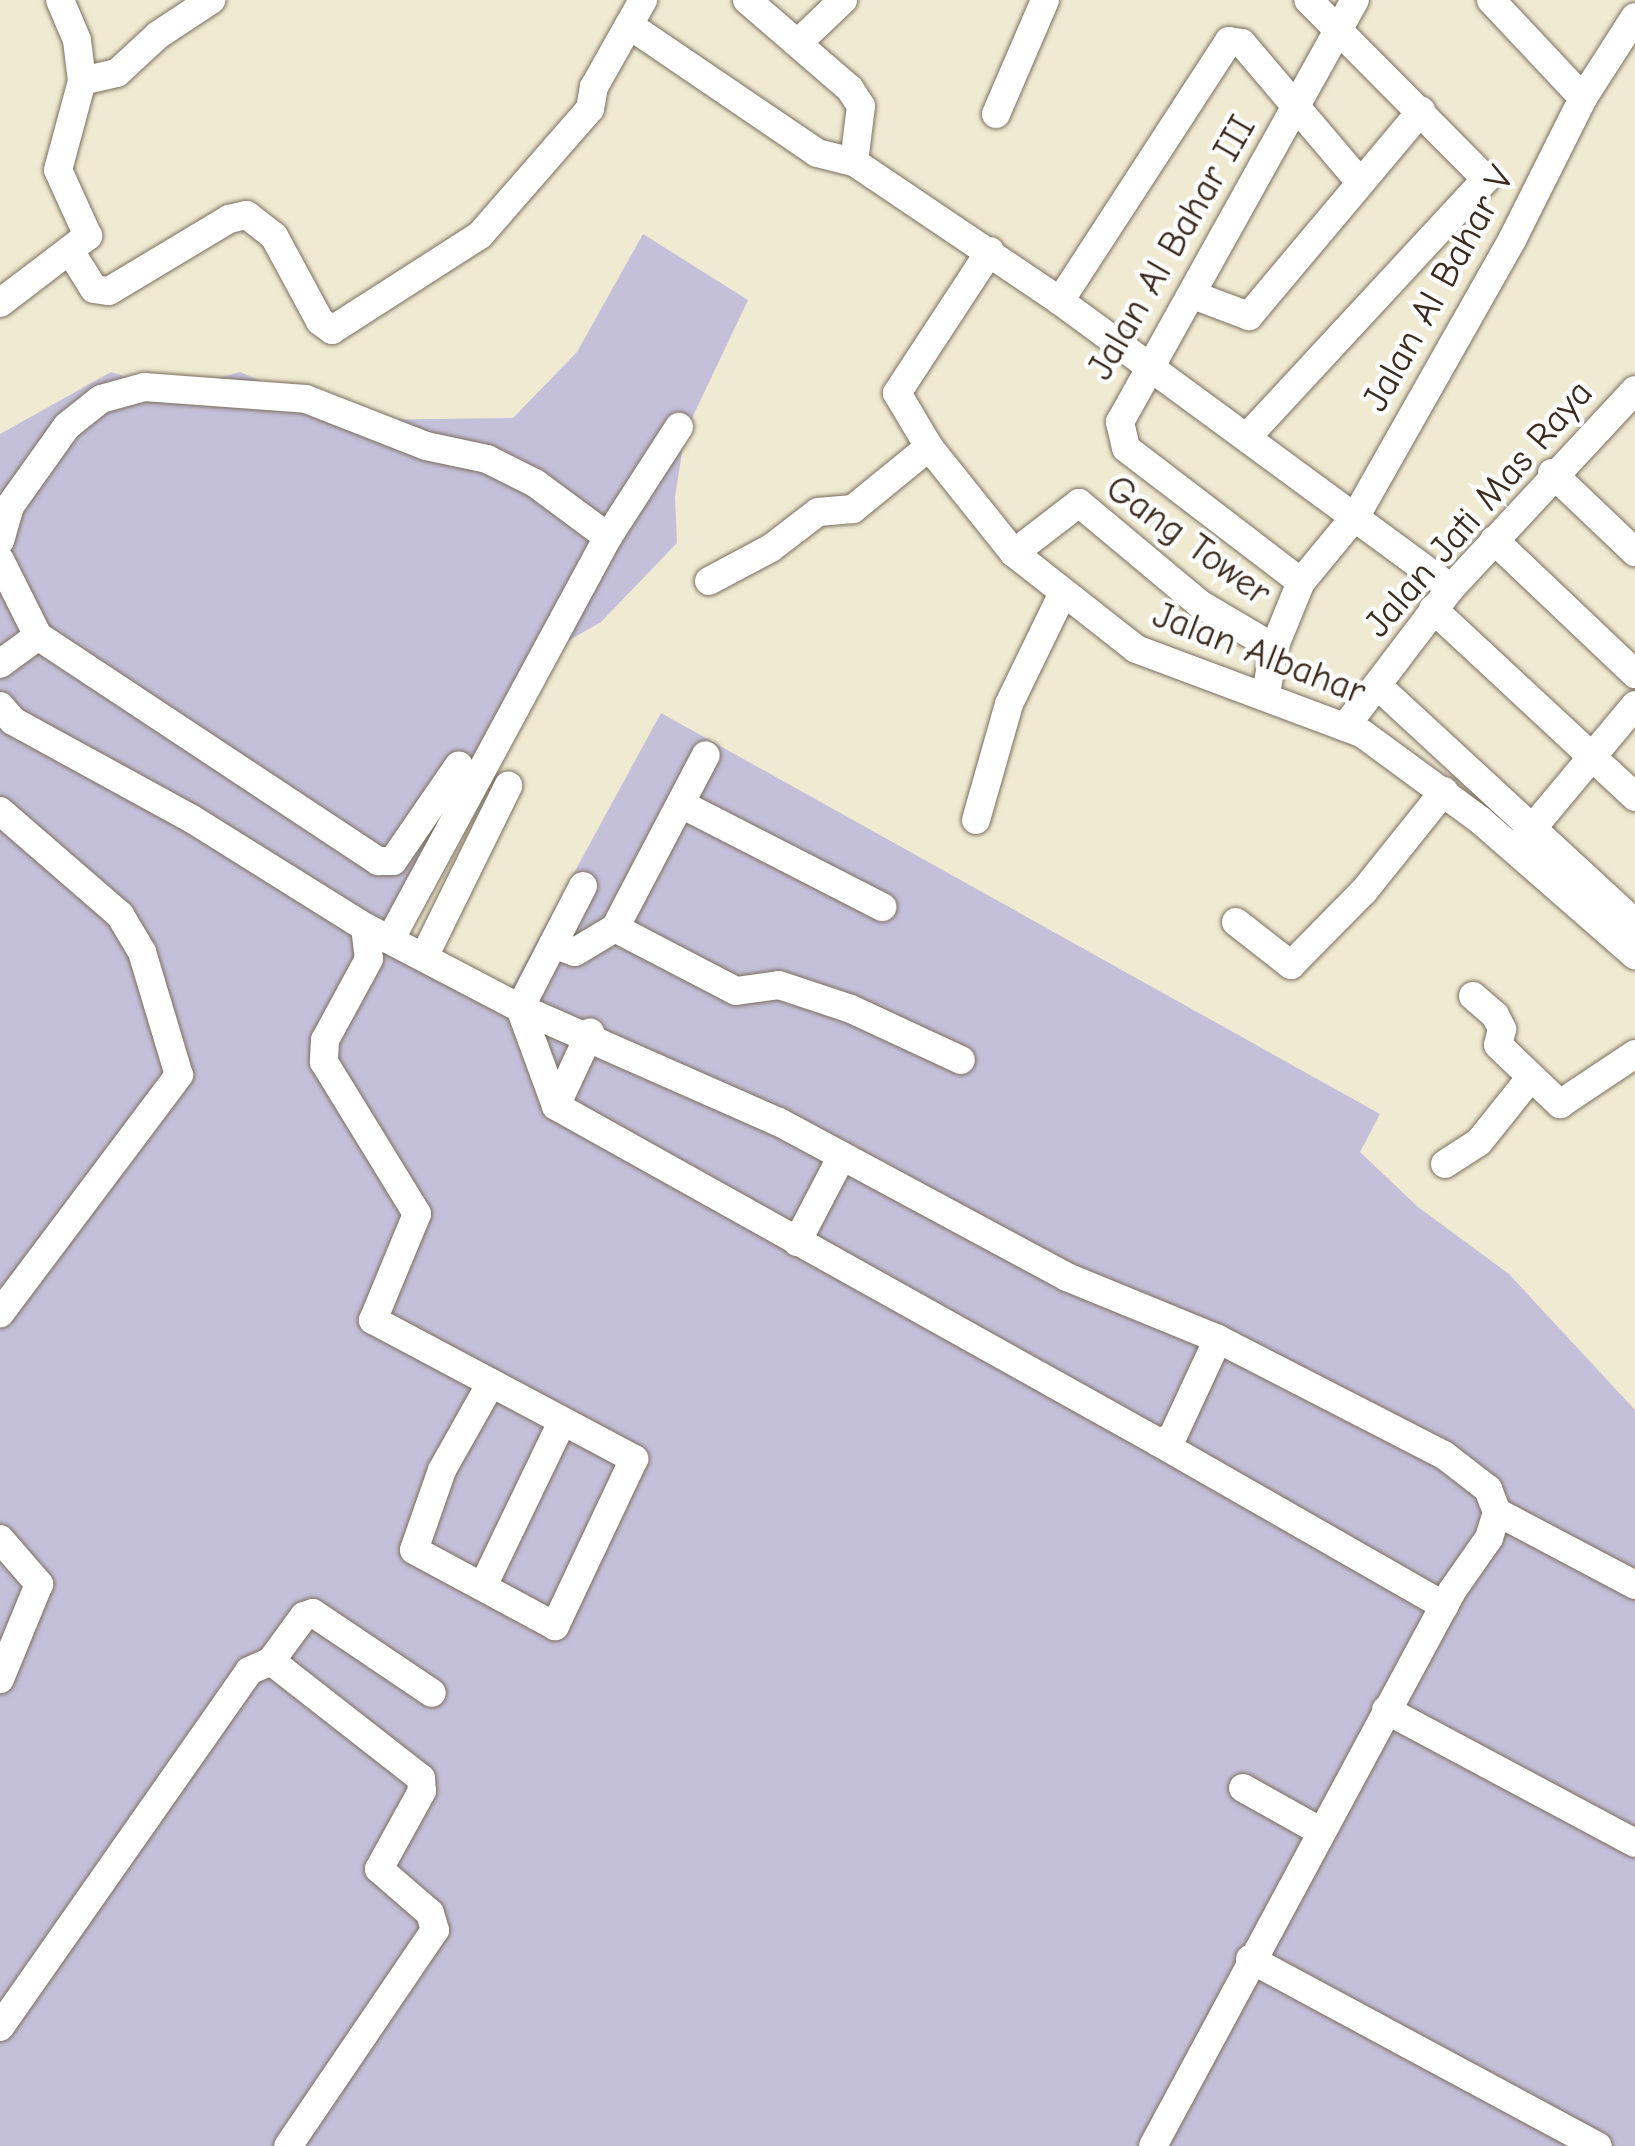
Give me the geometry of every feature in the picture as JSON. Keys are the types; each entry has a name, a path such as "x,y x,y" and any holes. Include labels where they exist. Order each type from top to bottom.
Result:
{"street":[{"path":"0,303 72,254 88,236 58,165 82,81 77,40 60,0"},
{"path":"82,81 117,72 158,34 212,0"},
{"path":"72,254 94,289 110,291 230,219 248,215 274,236 320,321 332,330 480,235 590,109 594,87 643,0"},
{"path":"748,0 799,42 861,106 854,162"},
{"path":"799,42 843,0"},
{"path":"996,114 1045,0"},
{"path":"1248,436 1484,184 1486,176 1308,0"},
{"name":"Jalan Al Bahar III","path":"1301,582 1126,448 1124,407 1193,295 1356,0"},
{"path":"1491,0 1584,98"},
{"path":"629,25 818,153 854,162 990,251 1356,514 1635,796"},
{"name":"Jalan Al Bahar V","path":"1266,694 1274,648 1301,582 1356,514 1513,238 1584,98 1632,30"},
{"path":"1060,301 1225,44 1242,42 1359,181"},
{"path":"1193,295 1249,316 1420,111"},
{"name":"Jalan Albahar","path":"990,251 898,393 929,447 1014,554 1111,633 1174,668 1266,694 1345,727 1523,839 1635,955"},
{"path":"0,540 10,506 67,426 100,399 144,386 306,399 426,446 487,459 534,483 608,537"},
{"path":"1624,399 1635,428"},
{"name":"Jalan Jati Mas Raya","path":"1345,727 1442,599 1624,399"},
{"path":"490,1383 442,1470 414,1542 418,1556 484,1584 548,1625 563,1618 634,1459 561,1424 490,1383 377,1325 372,1316 417,1214 408,1190 324,1062 325,1040 369,959 378,934 608,537 678,427"},
{"path":"709,581 771,548 818,512 853,508 929,447"},
{"path":"1552,474 1635,552"},
{"name":"Gang Tower","path":"1014,554 1074,504 1082,504 1200,604 1274,648"},
{"path":"1494,540 1635,674"},
{"path":"0,560 38,636 378,861 393,861 459,765"},
{"path":"976,820 1009,704 1063,593"},
{"path":"0,664 38,636"},
{"path":"1378,686 1453,754 1523,839 1635,923"},
{"path":"1523,839 1590,753 1635,705"},
{"path":"0,706 13,720 192,819 378,934 520,1008 590,1033 842,1156 1067,1277 1218,1339 1444,1455 1488,1489 1497,1512 1489,1538 1444,1606 1386,1710 1152,2146"},
{"path":"1236,922 1291,964 1364,891 1437,785 1453,754"},
{"path":"553,944 575,952 615,928 683,806 706,755"},
{"path":"424,957 508,786"},
{"path":"683,806 882,907"},
{"path":"0,811 120,915 142,952 179,1074 0,1313"},
{"path":"583,886 520,1008 556,1106 1444,1606"},
{"path":"615,928 736,991 779,985 851,1009 960,1060"},
{"path":"1473,996 1496,1015 1502,1029 1498,1045 1530,1078 1567,1105 1635,1054"},
{"path":"556,1106 590,1033"},
{"path":"1444,1164 1480,1142 1530,1078"},
{"path":"797,1242 842,1156"},
{"path":"1158,1442 1176,1430 1218,1339"},
{"path":"484,1584 561,1424"},
{"path":"1497,1512 1635,1585"},
{"path":"0,1538 39,1584 0,1679"},
{"path":"0,2027 249,1671 271,1661 304,1616 314,1613 432,1693"},
{"path":"271,1661 421,1778 422,1791 379,1869 430,1913 435,1930 288,2146"},
{"path":"1386,1710 1635,1843"},
{"path":"1242,1788 1320,1832"},
{"path":"1250,1959 1598,2146"}],"shaded area":[{"path":"643,234 748,300 685,433 675,497 677,543 601,622 554,649 388,922 508,994 661,713 1380,1114 1360,1152 1418,1207 1509,1274 1635,1410 1635,2146 0,2146 0,434 111,372 172,391 240,372 354,420 513,418 577,352"}]}
